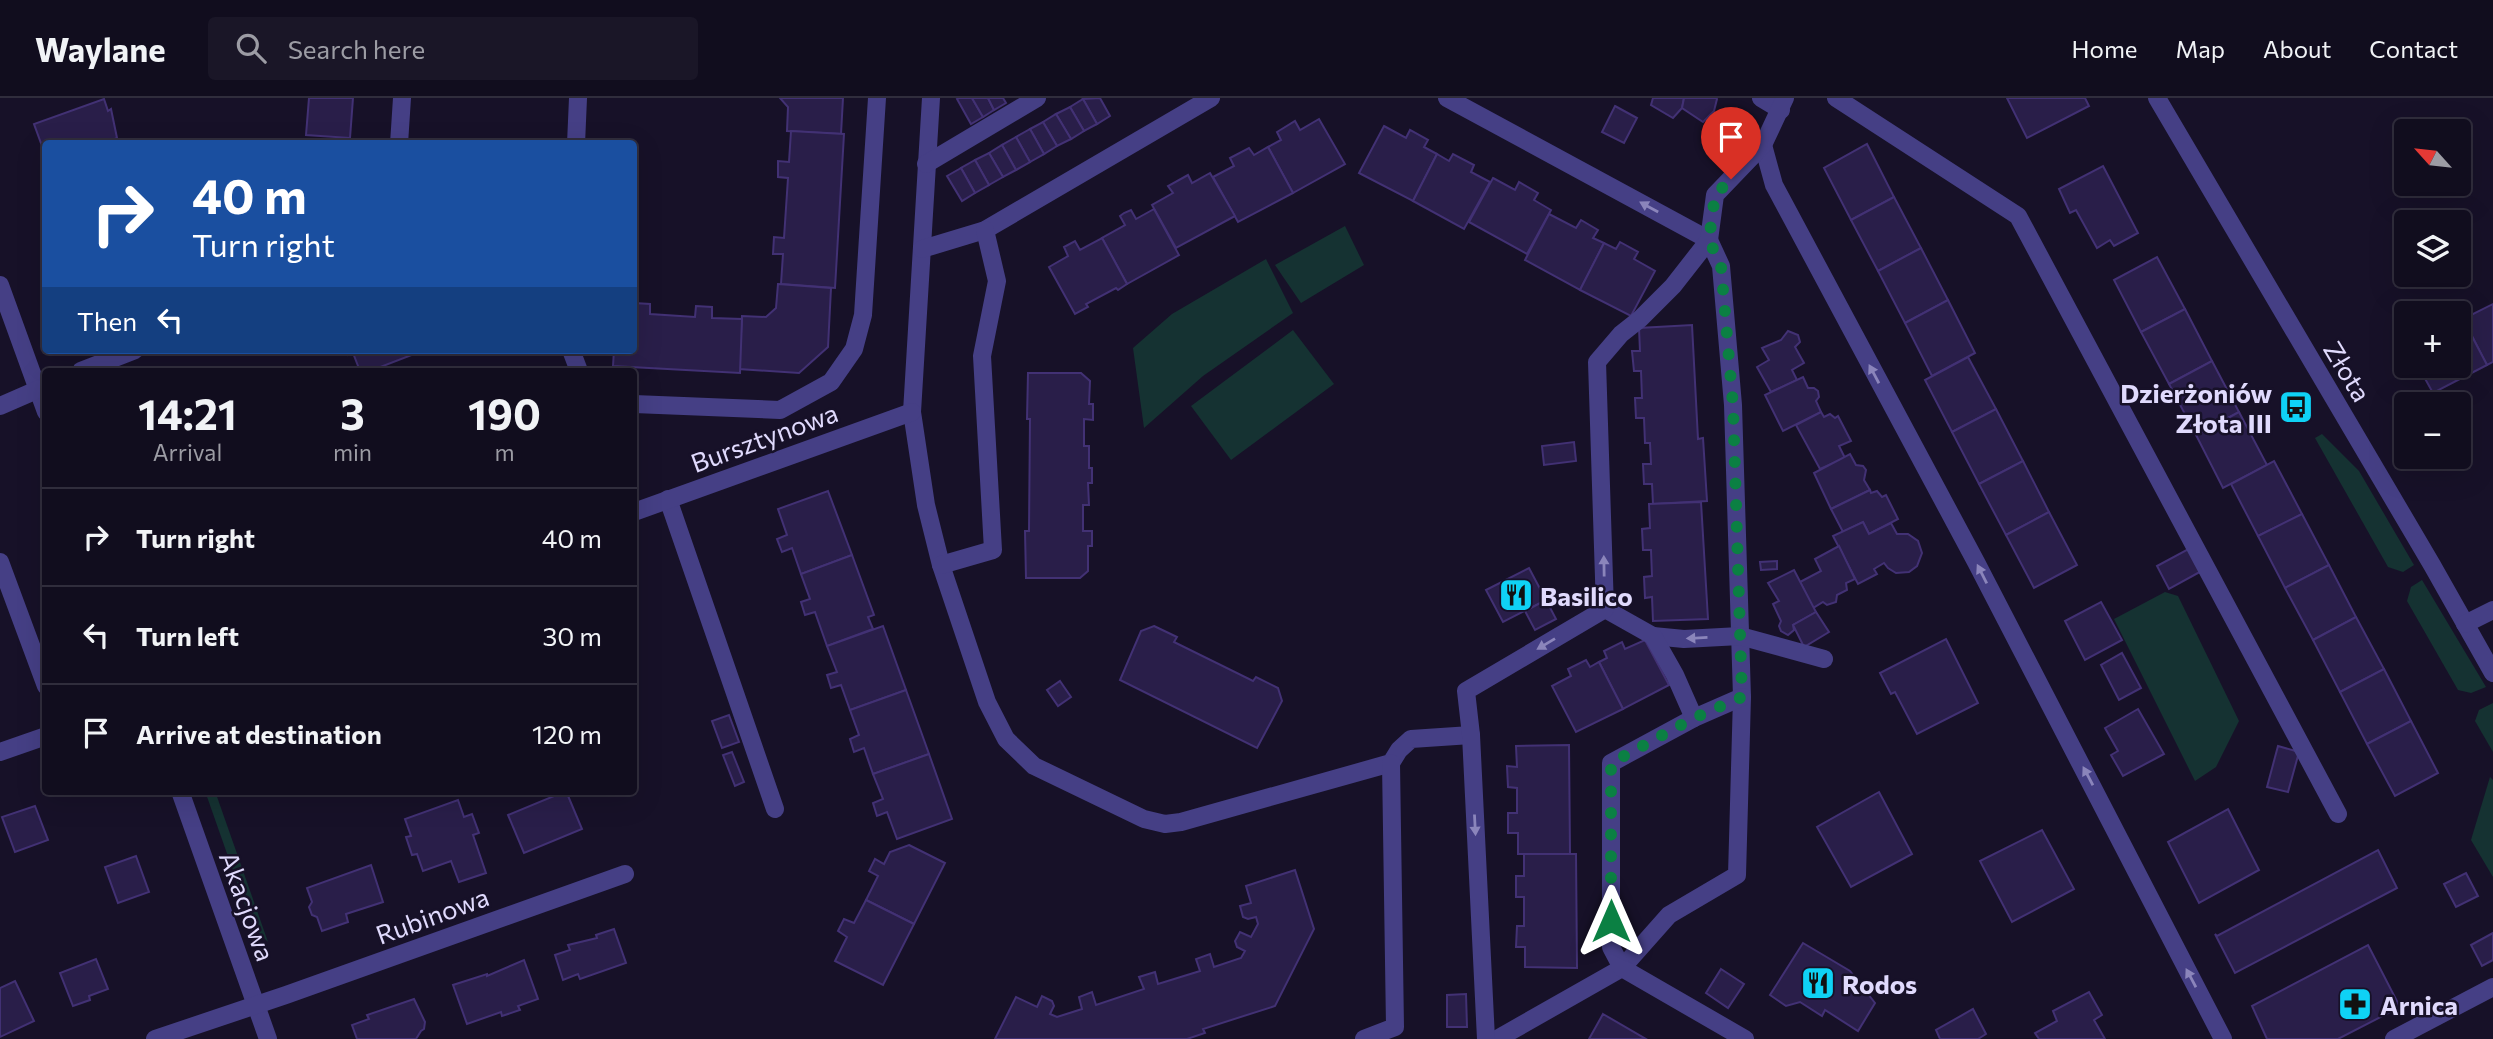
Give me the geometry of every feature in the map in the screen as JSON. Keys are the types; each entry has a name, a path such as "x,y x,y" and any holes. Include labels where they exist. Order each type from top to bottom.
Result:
{"street":[{"path":"399,140 401,98"},
{"path":"576,140 578,98"},
{"path":"637,404 780,410 831,382 854,349 863,316 877,98"},
{"path":"931,98 912,412 926,505 941,565 987,702 1006,739 1034,766 1144,819 1165,824 1181,822 1391,763"},
{"path":"926,164 1037,98"},
{"path":"922,249 985,230 1210,98"},
{"path":"1447,98 1709,240 1721,266 1733,405 1742,697 1737,875 1669,915 1622,968 1497,1039"},
{"path":"1605,609 1597,362 1615,340 1673,286 1709,240 1715,195 1762,145 1783,104 1761,98"},
{"path":"1836,98 2018,216 2338,814"},
{"name":"Złota","path":"2157,98 2493,673"},
{"path":"1762,145 1774,185 1976,562 2222,1039"},
{"path":"941,565 993,550 982,356 997,281 985,230"},
{"path":"0,285 42,388 0,406"},
{"path":"89,368 125,354"},
{"name":"Bursztynowa","path":"637,511 912,412"},
{"path":"668,499 775,809"},
{"path":"0,562 42,675"},
{"path":"1605,609 1653,636 1684,639 1740,636 1824,659"},
{"path":"1486,1039 1471,735 1466,691 1605,609"},
{"path":"2465,624 2493,610"},
{"path":"1653,636 1675,675 1694,718"},
{"path":"1742,697 1694,718 1611,763 1611,947 1622,968 1745,1039"},
{"path":"1364,1039 1395,1027 1391,763 1399,750 1411,739 1471,735"},
{"path":"0,752 42,737"},
{"name":"Akacjowa","path":"181,795 268,1039"},
{"name":"Rubinowa","path":"155,1039 625,874"},
{"path":"2394,1039 2493,987"}],"green space":[{"path":"1345,226 1364,265 1301,303 1275,265"},
{"path":"1266,259 1293,313 1203,376 1144,428 1133,348 1172,314"},
{"path":"1293,330 1334,384 1231,460 1191,406"},
{"path":"2322,434 2359,471 2414,565 2403,572 2388,567 2315,438"},
{"path":"2422,580 2486,687 2471,693 2458,690 2407,601 2411,587"},
{"path":"2165,592 2178,596 2239,721 2216,767 2195,781 2114,619"},
{"path":"2493,703 2493,752 2475,721 2479,710"},
{"path":"2490,777 2493,780 2493,877 2471,840"},
{"path":"206,795 216,795 268,942 250,919"}],"building":[{"path":"309,98 353,98 350,138 306,135"},
{"path":"780,98 843,98 841,134 787,131 788,107"},
{"path":"972,98 983,117 971,124 957,99"},
{"path":"972,98 988,98 994,110 983,117"},
{"path":"988,98 1003,98 1006,103 994,110"},
{"path":"1100,98 1110,116 1097,124 1083,99"},
{"path":"1653,98 1684,98 1682,108 1673,118 1651,105"},
{"path":"1684,98 1717,99 1714,111 1703,122 1682,108"},
{"path":"2007,98 2085,98 2089,106 2027,138"},
{"path":"104,99 108,111 111,109 117,138 42,140 42,146 34,124"},
{"path":"1083,99 1097,124 1084,131 1070,107"},
{"path":"1615,106 1637,118 1624,143 1602,132"},
{"path":"1070,107 1084,131 1071,139 1056,114"},
{"path":"1056,114 1071,139 1057,146 1043,122"},
{"path":"1319,119 1345,164 1293,193 1268,147 1281,140 1277,132 1295,121 1300,130"},
{"path":"1043,122 1057,146 1044,154 1030,129"},
{"path":"1384,126 1406,138 1410,130 1428,140 1424,147 1437,154 1413,201 1359,173"},
{"path":"1030,129 1044,154 1030,162 1016,137"},
{"path":"791,131 844,134 835,288 781,284 783,254 773,254 774,237 784,238 788,178 778,177 778,161 789,162"},
{"path":"1016,137 1030,162 1016,170 1002,145"},
{"path":"1867,144 1894,197 1851,220 1824,168"},
{"path":"1002,145 1016,170 1003,177 989,153"},
{"path":"1268,147 1293,193 1238,222 1213,177 1234,166 1230,158 1249,148 1254,155"},
{"path":"989,153 1003,177 989,185 975,160"},
{"path":"1437,154 1449,161 1453,154 1474,165 1471,172 1490,182 1464,229 1413,201"},
{"path":"975,160 989,185 975,193 961,168"},
{"path":"2103,166 2138,233 2114,246 2110,240 2097,248 2076,210 2070,213 2059,189"},
{"path":"961,168 975,193 962,201 947,176"},
{"path":"1210,173 1235,216 1176,248 1152,205 1173,193 1168,186 1188,175 1192,183"},
{"path":"1493,178 1515,190 1519,182 1538,193 1534,200 1551,210 1527,254 1469,222"},
{"path":"1894,197 1921,248 1878,271 1851,220"},
{"path":"1154,209 1179,255 1127,284 1102,238 1125,225 1120,216 1124,213 1131,210 1136,219"},
{"path":"1549,214 1576,228 1581,220 1598,230 1593,238 1604,243 1580,290 1525,260"},
{"path":"1102,238 1127,284 1086,304 1088,307 1075,314 1049,267 1068,256 1064,247 1075,241 1080,250"},
{"path":"1620,242 1638,252 1634,259 1655,271 1631,316 1580,290 1604,243 1616,249"},
{"path":"1921,248 1948,300 1905,323 1878,271"},
{"path":"2157,257 2185,309 2141,332 2114,280"},
{"path":"778,284 831,288 828,347 799,373 739,369 742,316 766,317 776,308"},
{"path":"1948,300 1975,353 1932,376 1905,323"},
{"path":"637,303 650,304 650,314 695,317 696,306 712,307 712,318 742,319 740,373 613,366 614,354 637,354"},
{"path":"2493,304 2493,362 2487,365 2471,334 2471,315"},
{"path":"2185,309 2212,361 2169,384 2141,332"},
{"path":"1692,325 1698,439 1703,438 1707,501 1653,504 1652,484 1644,484 1643,464 1651,464 1650,443 1645,443 1644,418 1636,418 1635,398 1642,398 1641,371 1634,371 1632,351 1640,351 1639,328"},
{"path":"1788,331 1798,335 1800,342 1795,347 1804,363 1792,370 1797,380 1771,392 1757,367 1769,360 1762,348 1781,340"},
{"path":"2471,334 2487,365 2471,373"},
{"path":"353,354 414,354 378,368 359,368"},
{"path":"1968,357 1996,409 1952,432 1925,380"},
{"path":"2212,361 2239,412 2196,435 2169,384"},
{"path":"1028,373 1081,373 1090,381 1089,404 1093,404 1093,420 1084,419 1084,446 1089,446 1092,483 1088,483 1089,505 1083,505 1083,531 1092,531 1092,546 1088,546 1088,571 1080,578 1026,578 1025,531 1029,531"},
{"path":"1803,377 1808,388 1818,391 1819,397 1816,401 1821,412 1783,431 1765,395"},
{"path":"2425,378 2462,378 2435,392"},
{"path":"1996,409 2023,461 1979,484 1952,432"},
{"path":"1821,412 1824,417 1830,414 1835,418 1838,416 1851,441 1839,446 1845,458 1820,469 1796,425"},
{"path":"2239,412 2267,465 2223,488 2196,435"},
{"path":"1574,442 1576,461 1544,465 1542,446"},
{"path":"1850,454 1856,465 1863,466 1866,470 1864,480 1870,490 1831,509 1814,473"},
{"path":"2023,461 2049,512 2006,535 1979,484"},
{"path":"2274,461 2302,514 2258,536 2231,484"},
{"path":"1870,490 1871,493 1877,491 1882,497 1886,495 1898,519 1869,534 1863,522 1843,532 1831,509"},
{"path":"828,491 852,555 801,574 792,548 782,552 777,539 787,535 778,509"},
{"path":"1701,502 1708,619 1653,621 1652,597 1645,598 1644,577 1652,576 1651,550 1643,550 1642,529 1650,528 1649,504"},
{"path":"2049,512 2077,565 2034,588 2006,535"},
{"path":"2302,514 2329,565 2285,588 2258,536"},
{"path":"1863,522 1869,534 1891,523 1897,534 1908,534 1918,541 1922,553 1917,566 1909,572 1896,573 1884,563 1874,569 1877,574 1858,584 1833,536"},
{"path":"1839,546 1855,579 1846,583 1847,590 1837,595 1836,602 1827,605 1823,602 1813,608 1800,582 1821,571 1815,559"},
{"path":"2194,546 2207,568 2169,589 2157,566"},
{"path":"852,555 874,615 868,617 873,629 827,646 815,612 805,615 801,602 810,599 801,574"},
{"path":"1777,561 1777,569 1761,570 1760,562"},
{"path":"2329,565 2356,617 2313,640 2285,588"},
{"name":"Basilico","path":"1529,568 1546,600 1503,622 1486,590"},
{"path":"1794,570 1816,612 1793,625 1794,630 1788,635 1781,631 1779,626 1781,621 1773,604 1779,601 1768,583"},
{"path":"1546,600 1556,619 1535,630 1525,611"},
{"path":"2101,602 2122,640 2085,660 2065,621"},
{"path":"1816,612 1829,632 1804,647 1793,625"},
{"path":"2356,617 2384,669 2340,692 2313,640"},
{"path":"883,626 906,690 850,710 841,685 831,688 827,675 837,672 827,646"},
{"path":"1154,626 1177,637 1174,642 1253,681 1256,677 1278,688 1282,701 1257,748 1120,680 1141,631"},
{"path":"1946,639 1978,703 1917,734 1895,692 1891,694 1880,673"},
{"path":"1645,640 1669,685 1623,709 1599,662 1607,658 1604,651 1622,642 1625,649"},
{"path":"2122,653 2141,688 2119,700 2101,665"},
{"path":"1586,660 1590,667 1599,662 1623,709 1576,732 1552,686 1571,676 1568,669"},
{"path":"2384,669 2411,721 2367,744 2340,692"},
{"path":"1060,681 1071,697 1058,706 1047,690"},
{"path":"906,690 929,754 873,774 864,748 854,752 850,739 859,735 850,710"},
{"path":"2138,709 2164,754 2123,776 2111,755 2118,751 2105,728"},
{"path":"729,715 739,742 722,748 712,721"},
{"path":"2411,721 2438,773 2395,796 2367,744"},
{"path":"1569,745 1570,854 1518,854 1518,833 1508,833 1508,813 1517,813 1517,788 1508,787 1507,766 1517,767 1516,746"},
{"path":"2278,746 2299,752 2288,792 2267,787"},
{"path":"732,752 744,782 735,786 723,755"},
{"path":"929,754 952,819 897,839 887,812 877,816 873,803 883,799 873,774"},
{"path":"1879,792 1912,854 1851,887 1817,827"},
{"path":"556,795 568,795 582,829 524,853 508,815"},
{"path":"458,800 464,817 472,814 479,833 473,835 486,873 459,882 451,861 423,871 417,854 412,855 406,837 411,836 405,819"},
{"path":"35,806 48,840 15,852 2,817"},
{"path":"2228,809 2259,870 2199,903 2168,842"},
{"path":"2042,830 2074,889 2012,922 1980,861"},
{"path":"909,845 945,863 914,924 866,900 878,876 869,871 875,859 884,864 890,852"},
{"path":"2378,850 2397,888 2235,973 2215,934 2217,936"},
{"path":"1524,854 1576,854 1577,968 1525,967 1525,947 1516,947 1517,926 1524,926 1524,897 1516,897 1516,876 1524,876"},
{"path":"136,856 149,892 118,903 105,867"},
{"path":"371,865 383,902 346,914 348,922 322,931 317,917 312,915 309,907 312,902 307,888"},
{"path":"1295,870 1314,929 1275,1006 1203,1029 1205,1033 1187,1039 995,1039 1016,997 1037,1007 1042,996 1052,1001 1054,1006 1050,1014 1057,1017 1082,1009 1079,997 1092,992 1096,1005 1144,989 1139,977 1155,972 1158,984 1200,971 1196,959 1210,954 1214,967 1241,958 1245,951 1237,947 1235,941 1240,932 1251,937 1258,924 1256,917 1243,917 1240,906 1251,903 1246,886"},
{"path":"2466,873 2478,896 2456,907 2444,884"},
{"path":"866,900 914,924 883,985 835,961 847,937 838,931 844,919 854,923"},
{"path":"614,929 626,963 580,979 578,974 563,980 555,955 570,950 568,945 597,938 596,935"},
{"path":"2493,933 2493,960 2482,966 2471,945"},
{"name":"Rodos","path":"1803,943 1850,971 1875,1003 1858,1031 1825,1010 1822,1016 1800,1002 1786,1006 1770,995"},
{"path":"2368,945 2400,1007 2338,1039 2267,1039 2252,1006"},
{"path":"96,959 108,989 73,1006 60,973"},
{"path":"524,960 538,999 518,1006 520,1010 502,1016 501,1012 467,1024 453,985 487,976"},
{"path":"1721,969 1744,984 1728,1008 1706,993"},
{"path":"15,981 34,1021 0,1037 0,988"},
{"path":"2089,992 2102,1015 2094,1020 2105,1039 2039,1039 2035,1033 2057,1021 2053,1011"},
{"path":"1466,994 1467,1027 1447,1027 1447,995"},
{"path":"414,999 425,1022 424,1029 416,1039 357,1039 352,1025 369,1019 367,1015"},
{"path":"1973,1009 1986,1034 1978,1039 1940,1039 1936,1030"},
{"path":"1603,1014 1646,1039 1589,1039"}],"place":[{"name":"Dzierżoniów Złota III","path":"2296,407"},
{"name":"Basilico","path":"1516,595"},
{"name":"Rodos","path":"1818,983"},
{"name":"Arnica","path":"2355,1004"}],"route":[{"path":"1611,921 1611,763 1694,718 1742,697 1733,405 1721,266 1709,240 1715,195 1731,179"}]}
